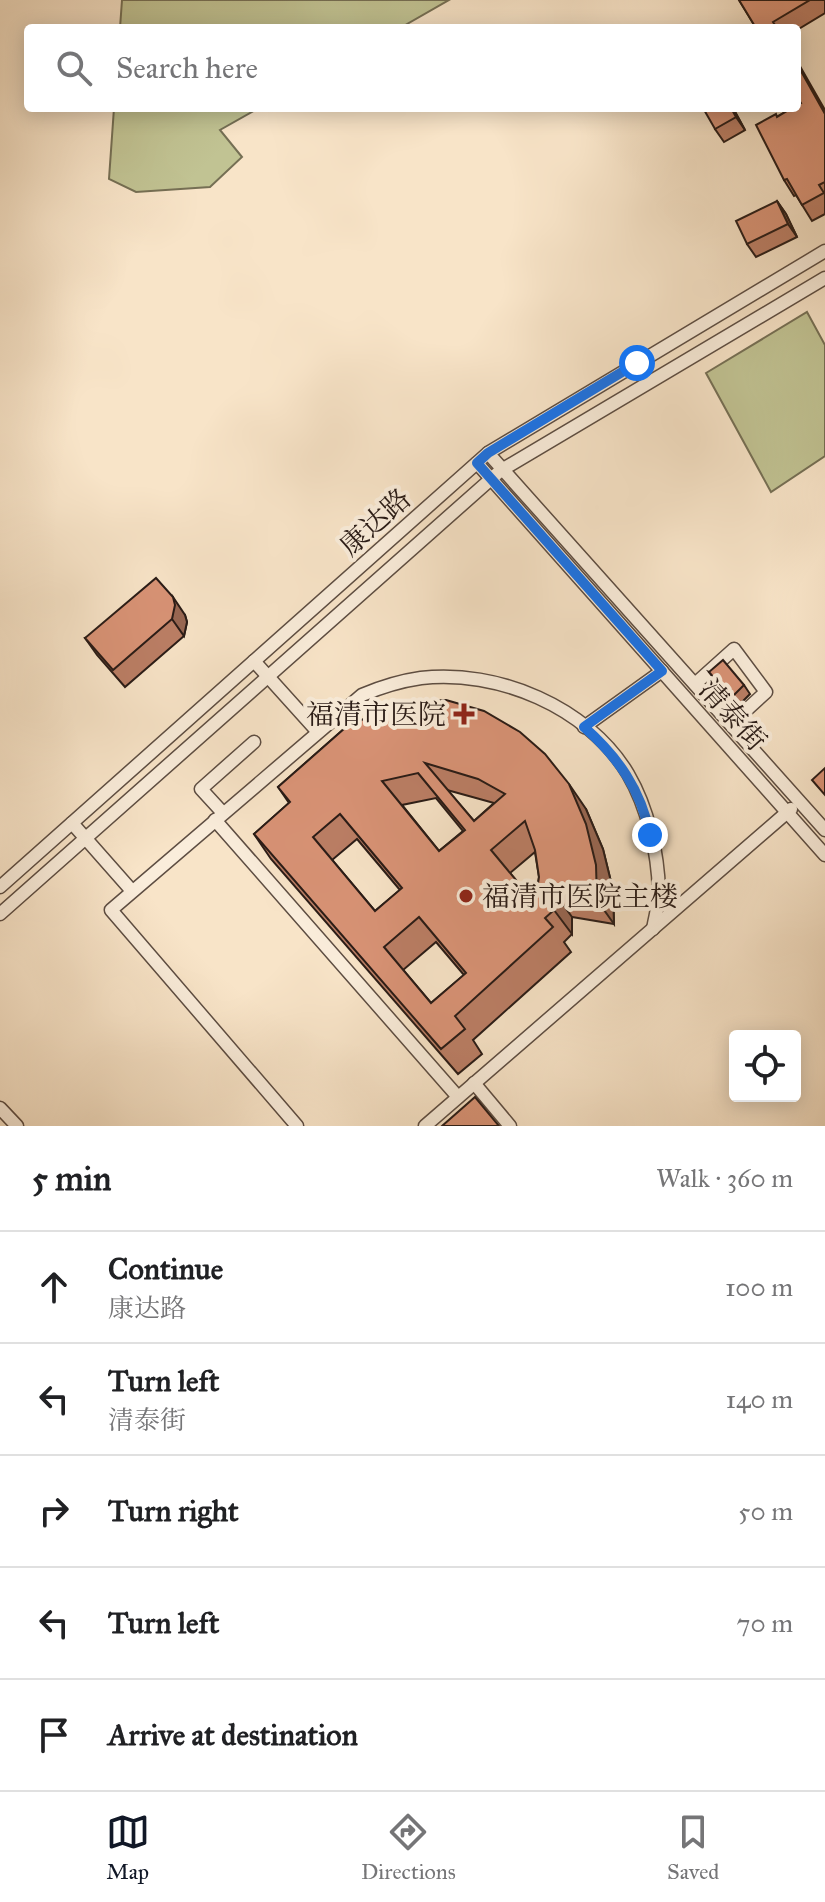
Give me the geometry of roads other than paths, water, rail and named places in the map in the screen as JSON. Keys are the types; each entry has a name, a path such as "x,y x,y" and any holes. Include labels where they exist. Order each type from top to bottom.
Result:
{"street":[{"name":"康达路","path":"0,887 488,453 825,251"},
{"name":"康达路","path":"0,914 503,469 825,278"},
{"name":"清泰街","path":"488,453 825,830"},
{"name":"清泰街","path":"477,463 825,855"},
{"path":"695,684 734,649 766,692 731,724"},
{"path":"254,661 317,731"},
{"path":"584,727 662,671"},
{"path":"297,1126 111,910 362,695 389,684 433,678 496,683 525,692 584,727 604,744 627,774 646,814 659,894 653,929"},
{"path":"254,742 201,789 219,816 458,1097"},
{"path":"425,1126 800,802"},
{"path":"72,823 132,891"},
{"path":"474,1083 510,1126"},
{"path":"0,1108 17,1126"}],"place":[{"name":"福清市医院","path":"464,714"},
{"name":"福清市医院主楼","path":"466,896"}]}
